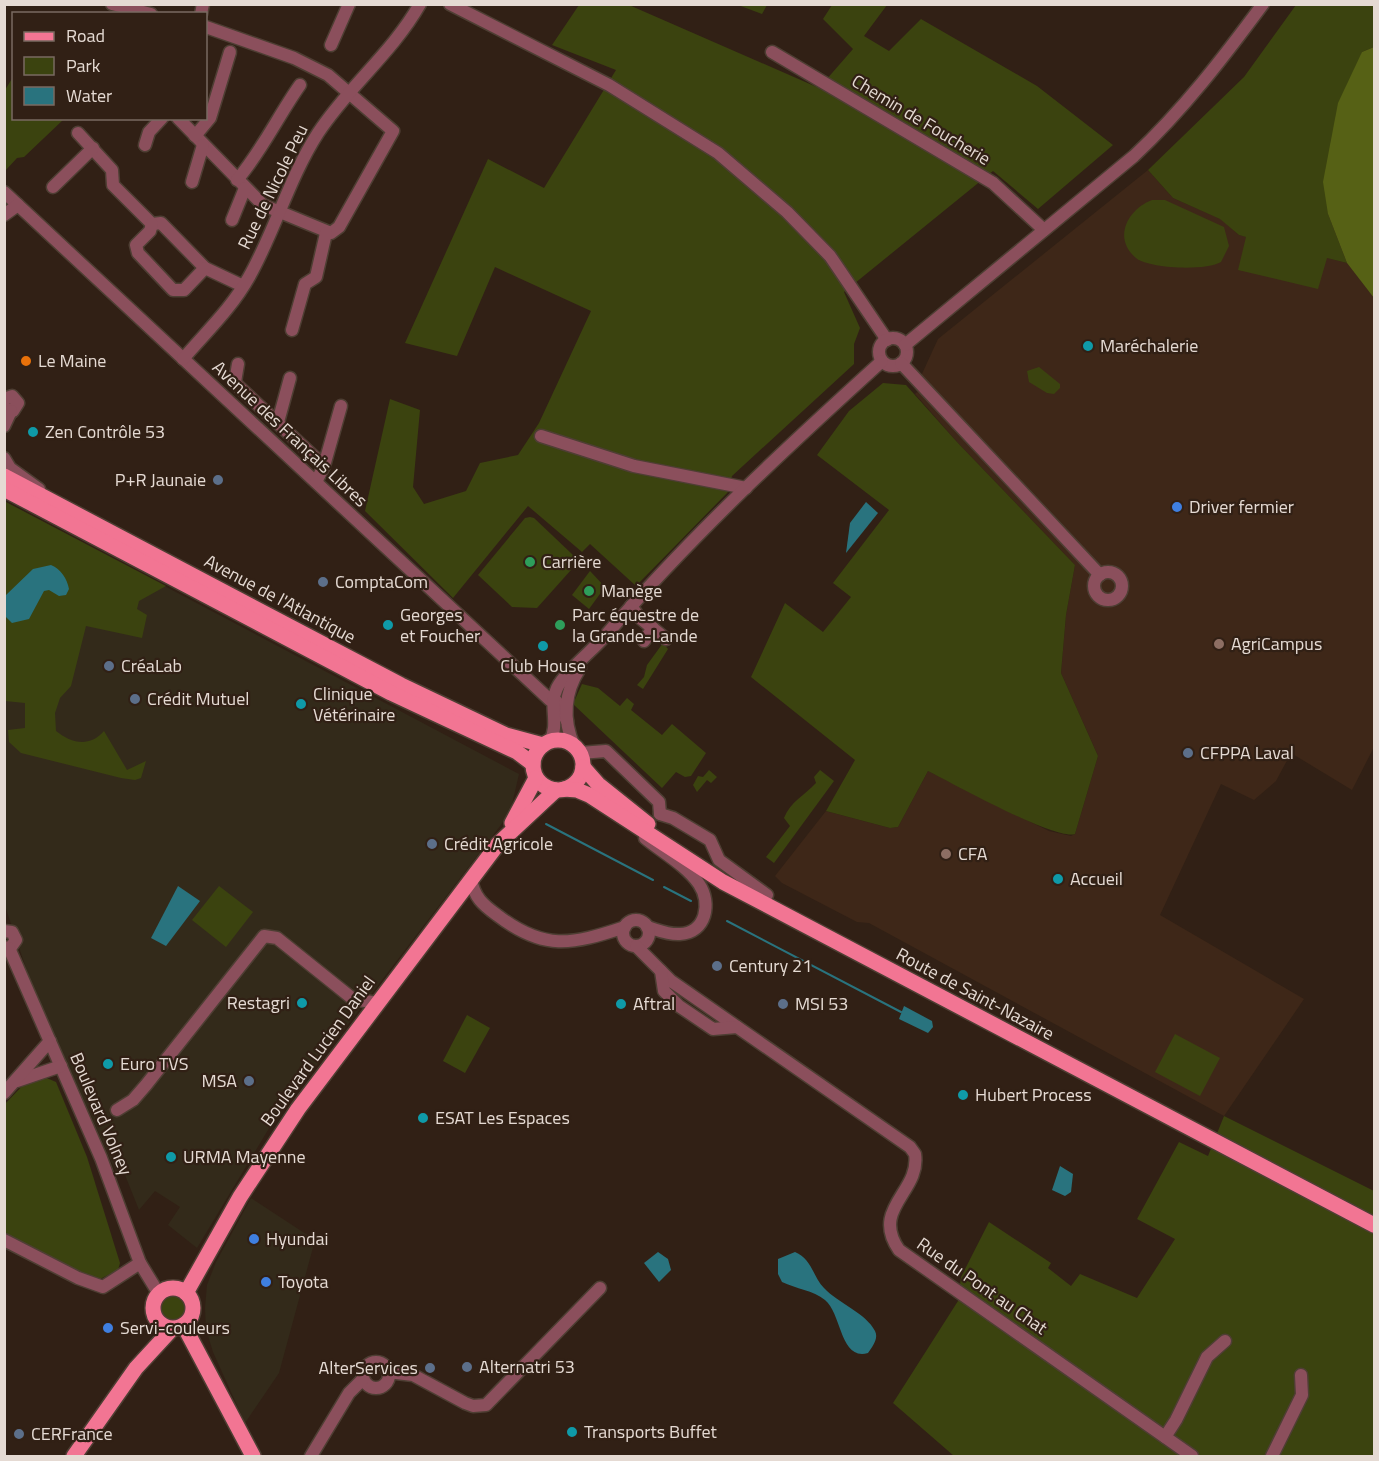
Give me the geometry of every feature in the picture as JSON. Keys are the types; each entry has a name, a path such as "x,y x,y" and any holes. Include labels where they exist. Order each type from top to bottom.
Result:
{"main road":[{"name":"Avenue de l'Atlantique","path":"4,476 401,685 506,735 546,743"},
{"name":"Avenue de l'Atlantique","path":"4,489 391,693 517,752 535,771"},
{"path":"562,740 579,755 577,781 560,790 542,784 535,771 538,750 546,743 562,740"},
{"name":"Route de Saint-Nazaire","path":"579,755 598,784 645,822 767,895 1374,1215"},
{"name":"Boulevard Lucien Daniel","path":"186,1293 261,1162 377,1003 498,844 535,771"},
{"name":"Boulevard Lucien Daniel","path":"498,844 560,790"},
{"name":"Route de Saint-Nazaire","path":"560,790 577,790 589,795 723,882 1374,1225"},
{"path":"74,1456 136,1368 193,1310 193,1303 186,1293 170,1288 155,1299 150,1334 136,1368"},
{"path":"153,1313 162,1325 178,1327"},
{"path":"178,1327 252,1456"}],"street":[{"path":"112,4 143,12"},
{"path":"331,45 349,4"},
{"path":"450,4 609,85 718,153 787,212 830,256 887,340"},
{"path":"905,345 1134,156 1164,128 1195,94 1263,4"},
{"name":"Rue de Nicole Peu","path":"183,359 225,314 243,286 265,247 309,147 350,92 388,49 415,6"},
{"path":"180,120 263,205 326,233 331,233 339,227 393,131 328,75 294,58 207,27"},
{"path":"192,182 199,141 210,118 230,52"},
{"name":"Chemin de Foucherie","path":"772,52 993,183 1044,230"},
{"path":"232,220 241,184 283,108 300,85"},
{"path":"145,145 149,132 160,120"},
{"path":"78,133 112,170 113,185 152,224"},
{"path":"53,187 93,148"},
{"name":"Avenue des Français Libres","path":"4,192 315,482 553,701 557,702 567,721"},
{"path":"4,215 18,205"},
{"path":"152,224 161,223 205,268 243,286"},
{"path":"152,224 150,231 136,245 138,253 173,290 184,290 205,268"},
{"path":"292,330 305,285 316,277 326,233"},
{"path":"899,339 905,345 907,353 902,363 889,366 882,361 880,349 887,340 899,339"},
{"path":"546,743 556,725 553,701 556,689 564,677 587,657 674,558 882,361"},
{"path":"902,363 1100,575"},
{"path":"238,364 235,382 238,386 324,466"},
{"path":"278,422 290,378"},
{"path":"224,398 238,386"},
{"path":"4,399 12,396 18,401 17,408 8,410 4,426"},
{"path":"315,482 324,466 341,406"},
{"path":"541,436 634,465 746,488"},
{"path":"4,458 10,468 69,511"},
{"path":"631,606 666,639"},
{"path":"644,641 653,628"},
{"path":"587,657 566,698 567,721 579,755 606,751 659,802 660,814"},
{"path":"614,813 689,873 705,896 707,909 703,919 690,932 648,932"},
{"path":"645,822 660,814 673,818 710,840 719,860 767,895"},
{"path":"471,879 477,899 518,932 540,940 567,941 625,927 632,921 638,921 648,932 657,956 678,985"},
{"path":"625,927 624,937 631,945 636,946 678,985"},
{"name":"Boulevard Volney","path":"4,931 12,932 15,937 14,945 7,948 111,1182 140,1263 159,1294"},
{"path":"636,946 640,945 648,932"},
{"path":"117,1110 133,1100 146,1085 261,938 270,935 276,938 353,999 363,1022"},
{"path":"661,971 664,991 679,1006 713,1029 737,1027"},
{"name":"Rue du Pont au Chat","path":"678,985 910,1147 915,1154 915,1169 890,1218 891,1238 899,1250 1192,1456"},
{"path":"353,999 377,1003"},
{"path":"4,1094 17,1082 50,1041"},
{"path":"17,1082 61,1066"},
{"path":"4,1240 78,1278 103,1287 140,1263"},
{"path":"311,1456 349,1393 363,1378 363,1370 369,1364 376,1362 384,1365 388,1372 413,1375 473,1406 486,1405 600,1288"},
{"path":"1165,1437 1207,1357 1225,1341"},
{"path":"1272,1456 1302,1395 1301,1375"}],"shaded area":[{"name":"AgriCampus","path":"1148,170 1173,198 1221,219 1239,235 1347,263 1374,298 1374,747 1352,790 1291,753 1276,781 1254,800 1221,784 1160,915 1304,999 1224,1116 869,923 857,922 782,883 775,876 826,811 890,828 898,827 928,771 1049,831 1071,836 1075,834 1098,756 1061,673 1066,615 1075,565 957,442 915,394 927,383 921,376 938,339"},
{"path":"4,501 519,774 510,813 271,1125 197,1248 168,1225 180,1207 155,1191 139,1210 123,1170 116,1172 30,980 5,906"},
{"path":"251,1198 315,1240 279,1373 245,1423 213,1352 206,1329 205,1308 207,1285 216,1262"}],"green space":[{"path":"767,4 762,14 738,5"},
{"path":"579,5 629,5 819,88 853,49 823,19 832,5 887,5 864,36 889,51 921,19 1037,86 1113,145 1038,209 993,171 844,292 860,328 854,344 854,364 732,476 728,492 636,586 590,544 582,552 528,506 453,598 365,511 390,399 420,410 413,487 424,504 466,491 480,463 518,455 539,423 591,311 495,267 457,356 405,343 488,159 544,188 616,70 552,45"},
{"path":"1296,5 1374,5 1374,47 1362,52 1328,214 1347,263 1327,258 1318,289 1238,270 1246,237 1239,235 1220,219 1173,198 1148,170 1244,77"},
{"path":"1374,47 1374,298 1347,263 1328,214 1323,182 1338,103 1362,52"},
{"path":"12,79 12,120 63,120 24,157 17,158 5,171 5,90"},
{"path":"1152,200 1165,200 1224,227 1229,246 1221,262 1203,267 1178,268 1153,265 1136,258 1125,242 1126,225 1136,210"},
{"path":"1039,367 1060,384 1060,388 1054,394 1047,393 1029,382 1027,371"},
{"path":"883,383 906,385 957,442 1075,565 1066,615 1061,673 1098,756 1075,834 1064,834 1026,820 928,771 898,827 890,828 826,811 855,760 751,677 785,603 823,632 851,597 833,583 889,510 817,455 849,411"},
{"path":"4,501 166,586 139,601 137,609 147,615 142,638 86,626 71,686 60,698 55,713 56,731 74,741 92,740 104,731 127,770 146,761 141,778 135,780 121,778 21,753 9,742 8,730 25,728 25,703 5,701"},
{"name":"Carrière","path":"525,518 534,518 573,555 571,570 537,608 512,607 478,575"},
{"name":"Manège","path":"590,571 605,587 589,609 572,595"},
{"path":"663,643 668,649 643,689 637,685 644,677 647,665"},
{"path":"582,684 598,688 620,706 627,698 634,704 631,710 662,735 672,724 706,753 691,776 685,777 676,772 662,788 573,704"},
{"path":"709,770 717,777 711,783 707,780 697,792 693,785 698,776 703,777"},
{"path":"820,770 834,781 774,863 766,857 790,826 784,818 794,803 816,783 814,777"},
{"path":"219,886 253,912 226,947 192,920"},
{"path":"467,1015 490,1028 465,1073 443,1061"},
{"path":"1175,1034 1220,1058 1200,1096 1155,1072"},
{"path":"42,1076 56,1082 87,1157 120,1263 118,1270 100,1279 69,1268 5,1234 4,1105 27,1081"},
{"path":"1224,1116 1374,1191 1374,1456 954,1456 893,1403 958,1301 961,1277 989,1222 1051,1263 1048,1268 1071,1286 1080,1274 1137,1298 1175,1239 1137,1219 1179,1142 1208,1156"},
{"path":"173,1296 183,1300 187,1310 183,1320 173,1324 163,1320 159,1310 163,1300"}],"water":[{"path":"866,502 878,513 846,553 850,523"},
{"path":"51,565 58,569 65,578 69,589 66,595 59,596 49,590 44,591 29,619 12,623 5,616 6,595 33,569"},
{"path":"178,886 200,901 166,946 151,938"},
{"path":"904,1006 932,1021 933,1027 928,1033 899,1019"},
{"path":"1060,1166 1073,1174 1071,1192 1065,1196 1052,1190"},
{"path":"658,1252 668,1259 671,1270 659,1282 644,1263"},
{"path":"795,1252 805,1259 824,1288 859,1313 871,1325 876,1337 868,1353 859,1354 852,1350 842,1335 831,1307 825,1300 782,1282 778,1274 778,1259"}],"waterway":[{"path":"546,824 653,880"},
{"path":"664,887 691,901"},
{"path":"727,921 901,1012"}],"place":[{"name":"Maréchalerie","path":"1088,346"},
{"name":"Le Maine","path":"26,361"},
{"name":"Zen Contrôle 53","path":"33,432"},
{"name":"P+R Jaunaie","path":"218,480"},
{"name":"Driver fermier","path":"1177,507"},
{"name":"Carrière","path":"530,562"},
{"name":"ComptaCom","path":"323,582"},
{"name":"Manège","path":"589,591"},
{"name":"Georges et Foucher","path":"388,625"},
{"name":"Parc équestre de la Grande-Lande","path":"560,625"},
{"name":"AgriCampus","path":"1219,644"},
{"name":"Club House","path":"543,646"},
{"name":"CréaLab","path":"109,666"},
{"name":"Crédit Mutuel","path":"135,699"},
{"name":"Clinique Vétérinaire","path":"301,704"},
{"name":"CFPPA Laval","path":"1188,753"},
{"name":"Crédit Agricole","path":"432,844"},
{"name":"CFA","path":"946,854"},
{"name":"Accueil","path":"1058,879"},
{"name":"Century 21","path":"717,966"},
{"name":"Restagri","path":"302,1003"},
{"name":"Aftral","path":"621,1004"},
{"name":"MSI 53","path":"783,1004"},
{"name":"Euro TVS","path":"108,1064"},
{"name":"MSA","path":"249,1081"},
{"name":"Hubert Process","path":"963,1095"},
{"name":"ESAT Les Espaces","path":"423,1118"},
{"name":"URMA Mayenne","path":"171,1157"},
{"name":"Hyundai","path":"254,1239"},
{"name":"Toyota","path":"266,1282"},
{"name":"Servi-couleurs","path":"108,1328"},
{"name":"Alternatri 53","path":"467,1367"},
{"name":"AlterServices","path":"430,1368"},
{"name":"Transports Buffet","path":"572,1432"},
{"name":"CERFrance","path":"19,1434"}]}
